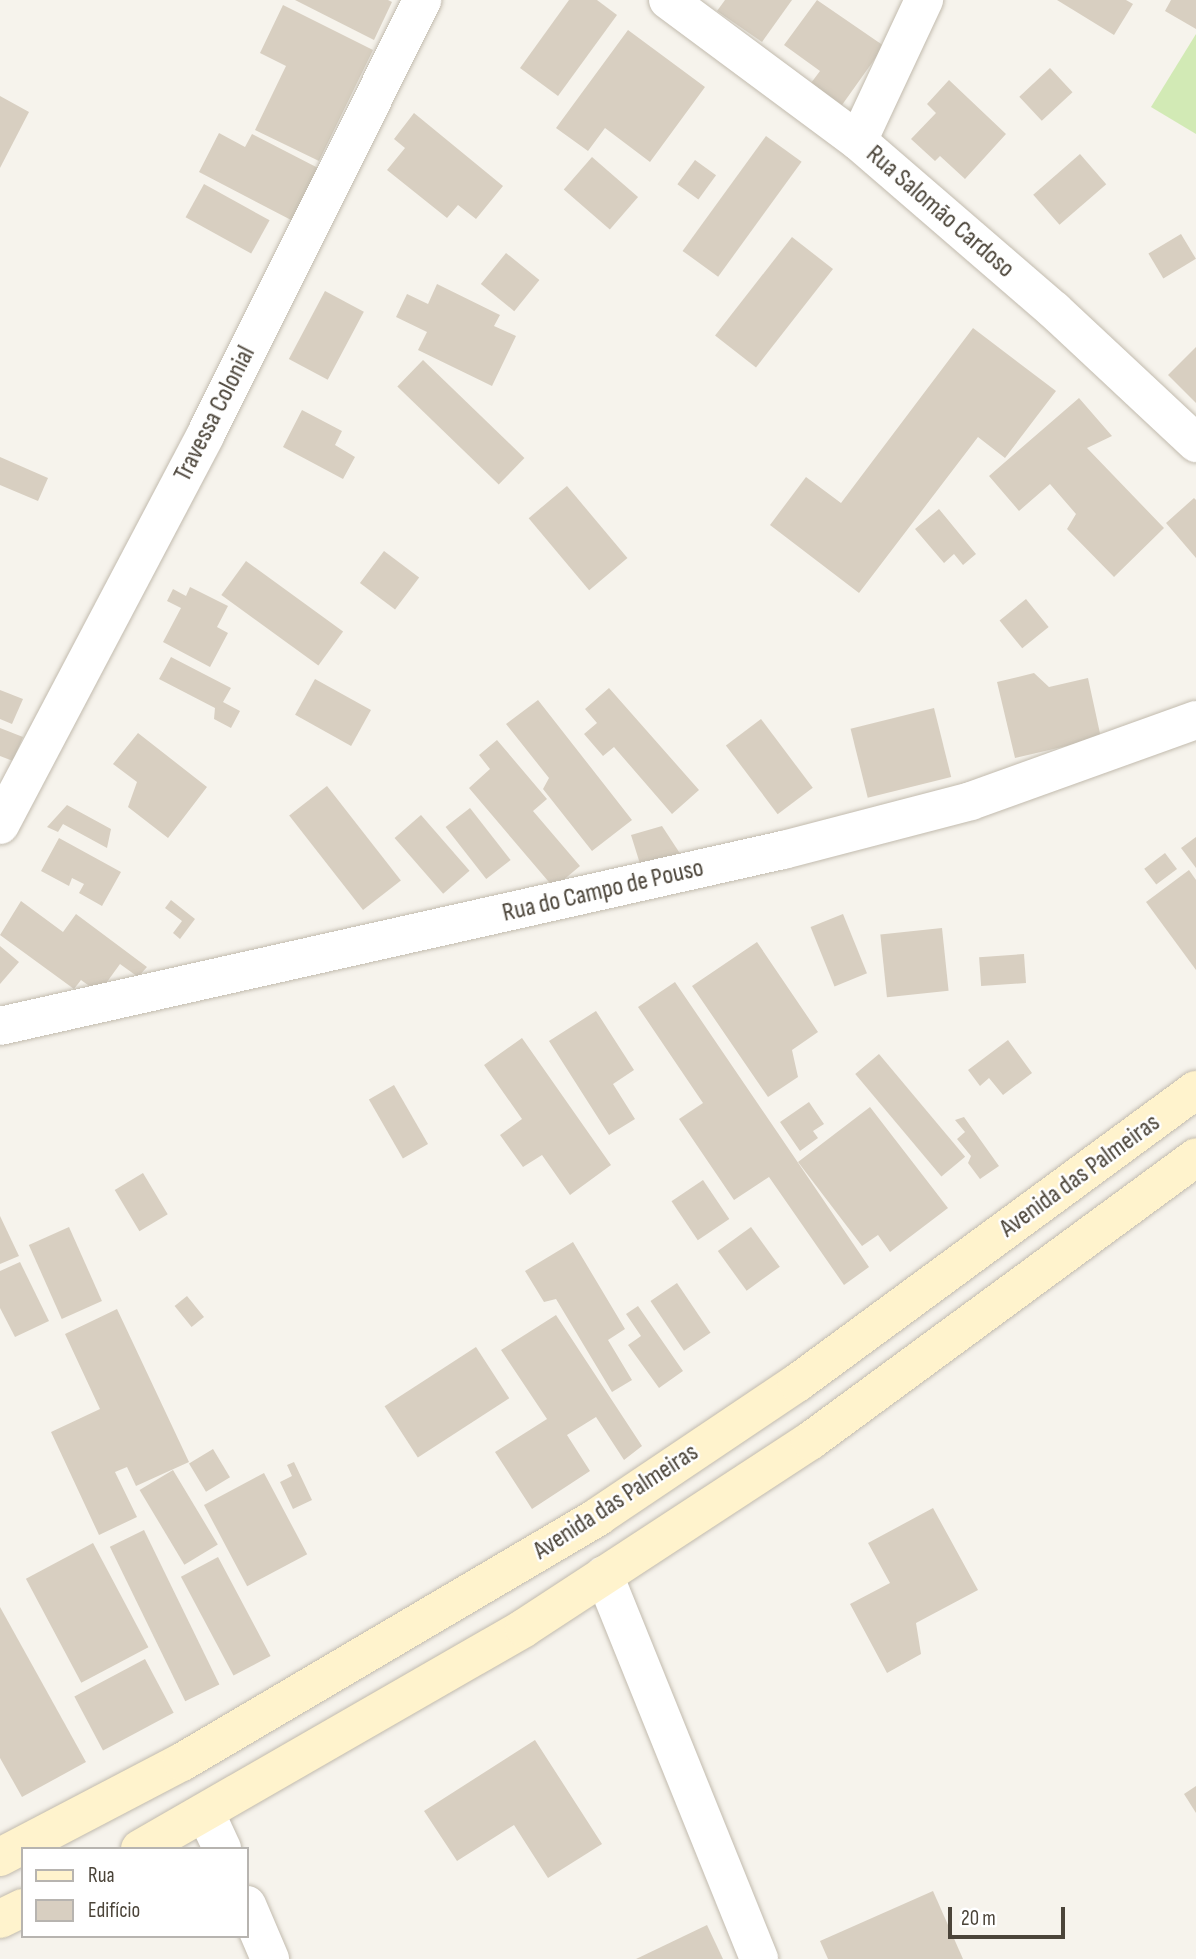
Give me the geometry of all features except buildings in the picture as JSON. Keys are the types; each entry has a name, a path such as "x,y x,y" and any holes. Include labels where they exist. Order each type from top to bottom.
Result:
{"main road":[{"name":"Avenida das Palmeiras","path":"0,1857 182,1762 599,1516 797,1383 1196,1090"},
{"name":"Avenida das Palmeiras","path":"144,1847 206,1814 524,1628 810,1441 1196,1157"},
{"path":"0,1919 21,1909"}],"street":[{"name":"Travessa Colonial","path":"0,825 205,436 422,0"},
{"name":"Rua Salomão Cardoso","path":"668,0 858,141 1054,310 1196,443"},
{"path":"858,141 924,0"},
{"name":"Rua do Campo de Pouso","path":"0,1026 783,850 971,801 1196,720"},
{"path":"604,1575 760,1959"},
{"path":"206,1814 221,1847"},
{"path":"248,1907 270,1959"}],"green space":[{"path":"1196,34 1196,134 1151,107"}]}
